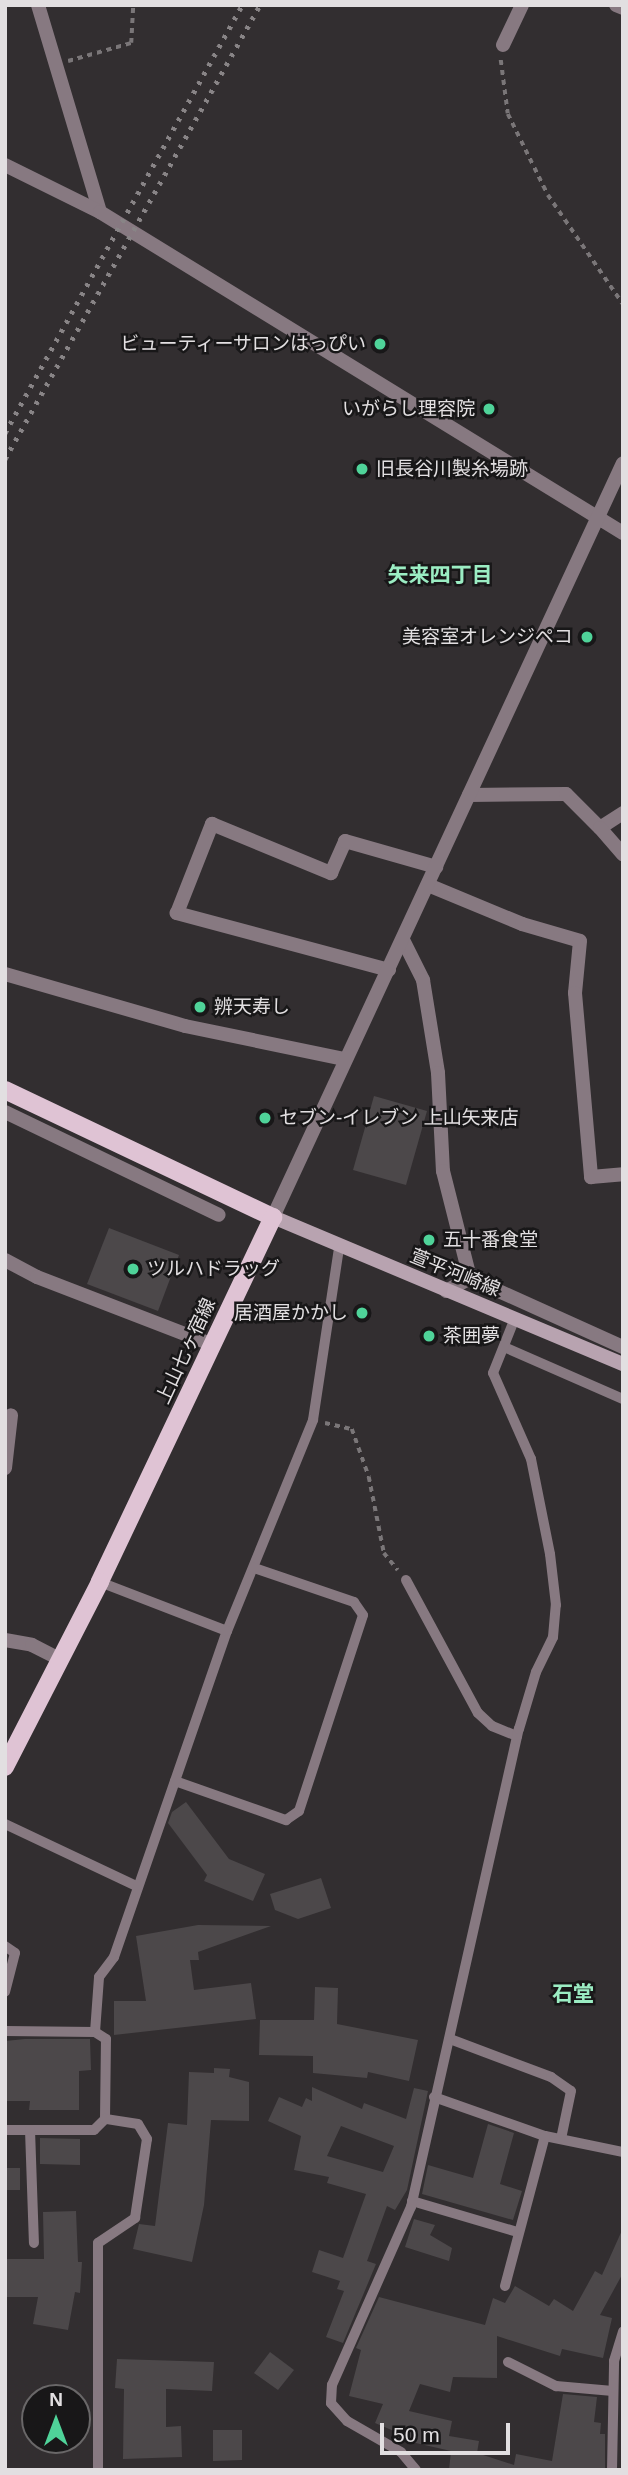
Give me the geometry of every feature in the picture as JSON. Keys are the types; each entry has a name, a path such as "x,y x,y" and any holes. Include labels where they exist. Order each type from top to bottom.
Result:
{"main road":[{"path":"5,1090 273,1217"},
{"name":"萱平河崎線","path":"273,1217 340,1248 623,1364"},
{"name":"上山七ヶ宿線","path":"5,1768 100,1582 273,1217"}],"street":[{"path":"37,5 100,212"},
{"path":"503,44 522,5"},
{"path":"616,5 623,8"},
{"path":"5,165 100,212 623,533"},
{"path":"273,1217 623,463"},
{"path":"469,795 566,794 623,854"},
{"path":"600,828 623,813"},
{"path":"388,970 177,913 212,824 331,873 345,841 436,867"},
{"path":"428,885 580,941 575,993 591,1177 623,1174"},
{"path":"403,940 423,980 438,1073 443,1171 470,1278"},
{"path":"5,974 185,1026 345,1059"},
{"path":"5,1112 219,1215"},
{"path":"5,1261 37,1278 213,1345"},
{"path":"446,1291 470,1278"},
{"path":"470,1278 623,1347"},
{"path":"5,1468 10,1415"},
{"path":"5,1640 32,1645 59,1659"}],"lane":[{"path":"95,2032 99,1977 114,1957 227,1630 313,1420 340,1248"},
{"path":"416,2470 401,2452 346,2421 331,2403 332,2385 397,2245 412,2201 517,1736 536,1672 553,1637 556,1605 531,1459 493,1373 515,1318"},
{"path":"504,1347 623,1399"},
{"path":"174,1781 286,1820 299,1811 363,1615 355,1602 254,1567"},
{"path":"406,1580 478,1713 492,1726 517,1736"},
{"path":"100,1582 227,1630"},
{"path":"5,1825 138,1887"},
{"path":"5,1946 15,1953 5,1992"},
{"path":"5,2031 95,2032 106,2039 105,2119 94,2130 5,2130"},
{"path":"450,2039 551,2077 571,2091 561,2139"},
{"path":"434,2097 545,2136 623,2152"},
{"path":"98,2470 98,2243 135,2218 147,2139 138,2124 105,2119"},
{"path":"30,2130 34,2243"},
{"path":"505,2286 517,2232 545,2136"},
{"path":"412,2201 517,2232"},
{"path":"612,2470 614,2361 623,2331"},
{"path":"508,2362 556,2386 613,2392"}],"path":[{"path":"55,65 131,43 133,5"},
{"path":"503,44 499,71 508,114 548,195 599,276 623,304"},
{"path":"313,1420 352,1429 369,1477 384,1553 406,1580"}],"building":[{"path":"374,1096 427,1111 406,1185 353,1170"},
{"name":"ツルハドラッグ","path":"109,1228 179,1255 158,1311 87,1284"},
{"path":"186,1802 229,1859 265,1874 253,1901 204,1881 207,1875 168,1823 172,1812"},
{"path":"321,1878 331,1908 298,1919 275,1910 270,1894"},
{"path":"198,1925 271,1926 198,1952 199,1960 190,1960 194,1990 251,1983 256,2019 114,2035 114,2001 146,2001 136,1936"},
{"path":"315,1987 338,1988 337,2024 418,2040 409,2081 368,2072 367,2078 313,2073 313,2056 259,2055 260,2020 314,2020"},
{"path":"90,2039 91,2070 79,2071 79,2110 29,2110 30,2101 5,2101 5,2041"},
{"path":"214,2068 230,2069 229,2077 249,2082 249,2121 211,2120 204,2205 192,2262 133,2249 139,2224 155,2226 168,2123 187,2125 189,2072 214,2073"},
{"path":"312,2087 362,2109 364,2103 406,2119 414,2088 428,2091 407,2190 395,2210 387,2206 367,2261 376,2264 343,2343 326,2337 344,2291 337,2289 340,2281 312,2272 319,2250 343,2258 366,2194 327,2183 329,2177 294,2170 301,2136 268,2121 279,2097 302,2107 306,2098 312,2101","holes":["341,2126 394,2146 383,2172 327,2156"]},
{"path":"488,2124 514,2133 500,2184 522,2191 513,2220 422,2194 428,2165 473,2178"},
{"path":"40,2138 80,2139 80,2165 40,2164"},
{"path":"5,2168 20,2168 20,2190 5,2190"},
{"path":"76,2211 78,2262 82,2262 80,2293 75,2292 68,2330 33,2324 38,2297 5,2297 5,2259 44,2259 43,2212"},
{"path":"414,2219 435,2225 430,2235 452,2248 449,2261 405,2247"},
{"path":"623,2228 623,2273 600,2315 612,2318 603,2358 562,2349 560,2356 497,2336 497,2378 453,2377 450,2392 420,2384 409,2411 452,2421 449,2436 479,2441 477,2453 514,2465 516,2454 552,2461 563,2394 597,2397 594,2422 601,2423 600,2434 605,2434 605,2470 449,2470 451,2451 407,2441 408,2437 375,2423 383,2404 349,2396 361,2350 356,2348 379,2297 485,2325 493,2298 505,2303 515,2286 549,2306 554,2299 573,2311 595,2271 602,2275"},
{"path":"270,2352 294,2370 278,2390 254,2373"},
{"path":"117,2359 214,2362 212,2391 166,2389 166,2427 181,2426 182,2457 123,2459 124,2389 115,2388"},
{"path":"213,2430 242,2430 242,2460 213,2461"}],"railway":[{"path":"5,433 242,5"},
{"path":"5,459 260,5"}],"place":[{"name":"ビューティーサロンはっぴい","path":"380,344"},
{"name":"いがらし理容院","path":"489,409"},
{"name":"旧長谷川製糸場跡","path":"362,469"},
{"name":"美容室オレンジペコ","path":"587,637"},
{"name":"辨天寿し","path":"200,1007"},
{"name":"セブン-イレブン 上山矢来店","path":"265,1118"},
{"name":"五十番食堂","path":"429,1240"},
{"name":"ツルハドラッグ","path":"133,1269"},
{"name":"居酒屋かかし","path":"362,1313"},
{"name":"茶囲夢","path":"429,1336"}],"district":[{"name":"矢来四丁目","path":"440,575"},
{"name":"石堂","path":"573,1994"}]}
